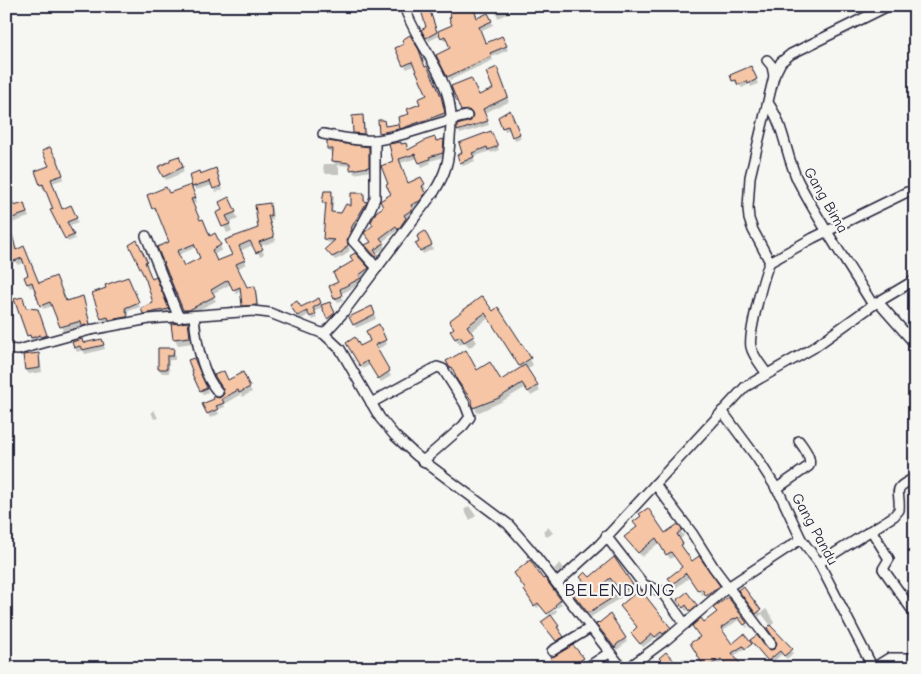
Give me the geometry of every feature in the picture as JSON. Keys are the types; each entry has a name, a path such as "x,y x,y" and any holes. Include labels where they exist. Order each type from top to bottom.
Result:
{"street":[{"path":"324,334 377,268 444,176 449,154 450,106 440,75 411,26 404,6"},
{"path":"767,374 754,354 750,343 756,310 770,262 752,230 748,208 750,177 774,76 781,62 791,54 886,8"},
{"path":"767,60 772,66 774,76"},
{"name":"Gang Bima","path":"768,103 776,114 792,167 827,232 876,304 915,344"},
{"path":"323,134 351,139 375,140 467,116"},
{"path":"375,140 375,198 353,242 377,268"},
{"path":"770,262 907,192"},
{"path":"146,236 179,318"},
{"path":"556,583 606,536 745,387 813,348 876,304 915,280"},
{"path":"6,349 18,350 90,330 149,319 253,311 270,313 324,334 340,349 380,418 395,436 423,461 508,524 622,668"},
{"path":"194,316 203,362 218,392"},
{"path":"371,403 437,367 443,369 465,404 470,417 463,426 423,461"},
{"name":"Gang Pandu","path":"722,411 757,458 776,489 801,539 819,563 873,668"},
{"path":"776,489 810,463 799,441"},
{"path":"819,563 897,512 899,506 897,495 899,487 915,478"},
{"path":"655,484 771,644"},
{"path":"871,530 889,559 883,569 915,614"},
{"path":"606,536 644,585 661,591 685,624"},
{"path":"628,668 666,640 728,587 801,539"},
{"path":"552,651 590,628"},
{"path":"586,668 609,653"},
{"path":"873,668 889,658 915,658"}],"building":[{"path":"447,6 473,6 477,18 488,13 492,21 479,27 485,42 502,36 507,46 490,53 492,56 447,77 436,55 450,48 445,36 441,38 438,31 452,25"},
{"path":"429,8 437,32 426,38 421,30 426,27 421,10"},
{"path":"410,35 419,50 425,67 427,66 435,82 445,113 400,129 398,117 409,114 407,109 420,104 418,99 427,95 412,62 403,66 395,48 404,44 402,40"},
{"path":"751,66 757,79 748,84 747,81 738,85 736,80 732,81 730,75"},
{"path":"497,67 508,97 483,109 488,121 457,131 457,125 471,121 473,115 469,110 461,111 451,86 471,78 479,95 493,89 486,72"},
{"path":"510,110 520,134 512,137 508,126 502,128 498,117"},
{"path":"363,115 364,134 353,133 352,116"},
{"path":"378,120 384,120 385,126 398,124 399,129 379,133"},
{"path":"491,131 498,146 488,150 487,147 472,153 474,157 460,163 457,155 462,153 459,143"},
{"path":"435,137 436,141 444,139 443,153 429,157 430,159 419,163 415,154 399,159 408,183 421,177 425,184 422,186 425,193 420,201 411,205 413,209 404,215 406,218 398,230 396,226 380,238 384,243 374,250 378,256 377,258 365,245 371,242 364,233 373,225 371,222 376,212 383,207 380,201 391,194 386,185 388,184 381,166 393,161 389,144 406,143 408,150"},
{"path":"327,141 369,147 369,167 350,170 350,163 332,161 333,149 327,149"},
{"path":"50,147 63,175 51,179 62,209 71,205 77,218 67,222 74,235 65,239 50,210 53,209 43,184 40,185 35,171 49,166 42,151"},
{"path":"179,156 183,167 163,177 158,167 170,161 170,159"},
{"path":"216,168 221,186 213,189 210,181 192,187 189,175 199,171 200,174"},
{"path":"191,185 196,198 191,199 200,220 203,219 210,236 215,233 221,245 212,250 217,261 232,255 225,240 258,228 255,205 270,203 271,216 268,216 274,237 259,242 263,249 256,253 250,241 239,246 245,260 236,264 247,287 255,286 257,305 242,306 240,287 233,290 228,280 211,290 215,296 189,310 183,310 157,247 169,242 155,207 152,209 147,195 166,187 169,193","holes":["194,244 200,258 184,266 177,251"]},
{"path":"324,191 332,191 331,212 341,213 346,204 351,206 351,193 364,193 364,201 367,202 351,228 347,239 348,245 342,252 332,257 325,249 335,240 323,239 326,203 322,203"},
{"path":"229,197 236,212 226,216 230,224 222,227 216,213 222,210 219,202"},
{"path":"13,202 14,206 24,203 27,213 6,220 6,204"},
{"path":"425,231 432,245 420,251 415,243 419,241 417,236"},
{"path":"12,234 16,250 24,246 39,283 56,276 66,301 83,296 90,324 82,326 81,321 60,327 50,302 40,306 32,282 27,284 24,277 28,275 22,258 6,264 6,235"},
{"path":"137,240 147,261 145,262 152,279 156,277 169,309 143,314 141,308 153,303 146,280 129,245"},
{"path":"355,253 369,268 359,275 361,278 340,289 342,296 334,299 329,286 338,282 333,273 353,261 350,256"},
{"path":"128,277 139,302 125,308 128,316 126,317 109,320 108,317 101,319 92,293 106,288 105,285"},
{"path":"482,296 493,311 498,307 531,358 519,366 485,313 467,326 474,336 464,342 460,336 455,339 450,331 454,328 449,321"},
{"path":"23,297 26,308 38,309 47,335 31,338 30,335 27,336 14,299"},
{"path":"319,298 321,303 313,308 316,314 310,317 307,311 297,316 290,305 297,301 301,307"},
{"path":"330,302 335,313 327,319 321,305"},
{"path":"372,306 375,314 353,325 349,317"},
{"path":"188,322 190,337 173,339 171,324"},
{"path":"379,324 386,340 375,345 390,371 378,379 367,361 360,366 346,343 355,337 360,346 370,341 366,331"},
{"path":"82,339 83,343 102,339 104,345 82,350 80,346 74,348 72,342"},
{"path":"158,348 174,348 173,356 167,356 167,369 158,369"},
{"path":"466,350 477,370 490,362 501,380 525,365 538,385 528,392 522,383 499,398 473,408 472,401 457,380 452,367 450,368 446,361"},
{"path":"39,353 40,368 25,370 23,355"},
{"path":"194,358 207,388 200,391 188,360"},
{"path":"224,371 228,380 243,372 250,387 239,393 238,390 222,399 224,403 216,406 218,409 207,414 202,404 214,399 213,396 219,398 224,394 214,375"},
{"path":"648,508 665,533 678,524 682,530 677,534 683,544 681,545 692,561 699,556 720,586 706,596 702,589 698,591 686,573 673,584 668,578 682,567 671,552 666,555 656,538 638,553 624,537 637,527 633,522 641,516 639,514"},
{"path":"614,557 633,585 588,613 573,594 586,584 580,577 585,572 590,577","holes":["610,578 618,588 607,597 600,587"]},
{"path":"530,560 561,600 547,614 538,603 534,606 514,573"},
{"path":"743,586 761,610 756,614 738,590"},
{"path":"640,589 671,628 655,637 652,634 640,644 631,633 637,627 620,606"},
{"path":"687,592 697,605 690,611 686,605 683,608 677,600"},
{"path":"728,597 747,623 744,625 738,617 721,628 732,644 744,634 752,644 745,649 743,646 732,653 743,668 728,668 721,659 705,668 690,643 700,637 692,626 701,618 704,622 717,612 713,608"},
{"path":"610,614 626,638 617,644 615,648 596,624"},
{"path":"551,615 564,637 556,641 541,622"},
{"path":"770,625 793,649 784,656 780,651 768,661 750,640 757,635 766,648 774,649 777,643 767,628"},
{"path":"573,645 584,658 575,664 573,662 565,668 557,668 550,658"},
{"path":"666,652 676,663 671,668 668,668 659,658"}],"district":[{"name":"BELENDUNG","path":"620,590"}]}
